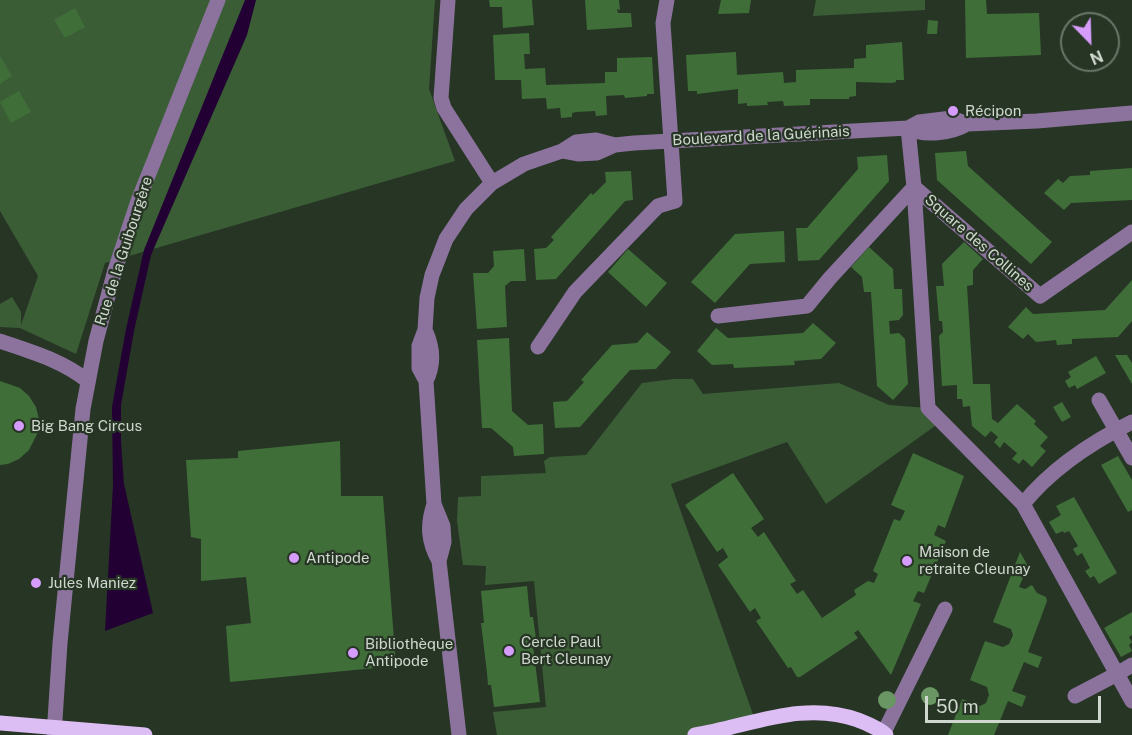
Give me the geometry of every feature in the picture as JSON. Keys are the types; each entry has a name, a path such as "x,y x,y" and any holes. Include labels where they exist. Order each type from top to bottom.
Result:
{"main road":[{"path":"695,735 754,720 805,712 826,712 848,717 885,734"},
{"path":"0,723 55,731 145,735"}],"street":[{"name":"Rue de la Guibourgère","path":"55,731 60,643 83,409 96,341 118,260 158,148 218,0"},
{"path":"448,0 441,98 444,108 492,183"},
{"path":"538,347 575,292 658,206 675,201 663,23 668,0"},
{"name":"Boulevard de la Guérinais","path":"459,735 439,561 431,545 429,527 434,504 426,381 419,368 418,346 425,330 427,298 432,275 446,239 466,209 492,183 524,164 562,151 576,142 596,140 615,145 908,128 919,122 952,118 967,124 1131,115"},
{"name":"Square des Collines","path":"908,128 928,408 1023,504"},
{"name":"Square des Collines","path":"914,187 1040,296 1132,232"},
{"name":"Square des Collines","path":"718,316 807,306 914,187"},
{"path":"0,341 26,348 55,361 88,381"},
{"path":"1100,400 1132,458"},
{"path":"1132,422 1068,459 1040,484 1023,504 1132,701"},
{"path":"885,734 945,609"},
{"path":"1075,696 1132,665"}],"green space":[{"path":"0,0 435,0 429,89 455,161 105,263 76,354 20,328 0,327 0,304 12,297 21,312 21,325 38,276 0,211"},
{"path":"816,0 925,0 925,10 813,16"},
{"path":"693,379 703,394 839,383 889,405 928,408 942,421 826,504 787,442 671,484 755,720 688,735 497,735 493,712 546,707 534,581 485,585 486,566 463,565 457,521 458,497 481,496 481,476 546,473 544,461 550,457 586,455 642,383"}],"shaded area":[{"path":"245,0 256,0 247,35 151,255 121,405 124,484 153,613 105,631 113,485 112,407 126,329 144,250"}],"building":[{"path":"489,0 532,0 534,25 503,28 502,7 490,7"},
{"path":"585,0 619,0 618,13 631,13 632,27 587,30"},
{"path":"721,0 751,0 749,13 718,14"},
{"path":"965,0 986,0 987,14 1039,13 1041,55 966,58"},
{"path":"75,8 85,27 65,38 54,20"},
{"path":"928,20 938,21 937,34 927,34"},
{"path":"529,33 530,54 524,54 525,69 545,68 546,85 605,83 605,72 617,72 617,58 652,57 654,94 625,98 624,95 606,96 607,115 596,116 595,111 576,112 572,113 572,117 561,118 560,108 547,109 546,98 522,99 521,80 495,80 493,35"},
{"path":"902,42 904,80 896,80 892,83 856,82 856,96 849,97 849,99 810,99 810,105 784,106 783,101 767,102 768,105 747,106 747,103 738,104 738,89 697,94 697,91 688,91 686,55 736,52 737,75 783,72 784,83 796,82 796,70 854,68 854,59 866,58 866,45"},
{"path":"0,56 12,76 0,84"},
{"path":"19,91 31,112 11,123 0,102"},
{"path":"966,151 968,166 1052,242 1031,264 937,180 935,153"},
{"path":"887,155 889,181 819,260 798,261 796,228 807,228 858,169 857,157"},
{"path":"1132,168 1132,200 1071,203 1064,210 1044,193 1058,179 1063,183 1070,176 1090,175 1090,171"},
{"path":"631,171 633,200 625,201 556,279 536,280 534,249 546,248 554,240 551,237 591,193 593,195 606,182 605,172"},
{"path":"784,231 785,262 750,264 715,303 691,282 735,234"},
{"path":"964,242 983,259 973,270 973,285 967,286 973,384 990,384 992,419 998,423 1017,404 1036,421 1034,424 1048,437 1040,446 1046,451 1032,467 1023,459 1019,464 1012,459 1017,453 1004,442 1000,448 994,442 998,437 991,431 985,437 972,426 970,406 963,407 962,399 957,399 957,385 942,386 939,336 943,332 942,321 939,321 936,286 944,286 942,264"},
{"path":"869,247 893,269 894,289 902,289 903,315 899,320 889,321 890,334 899,333 905,339 908,384 893,400 877,386 871,292 864,292 862,277 851,267"},
{"path":"524,249 526,281 511,281 505,286 507,327 477,329 473,273 488,273 494,266 493,251"},
{"path":"628,249 667,283 646,307 608,272"},
{"path":"1132,280 1132,321 1118,337 1072,339 1072,344 1057,345 1056,340 1036,342 1028,334 1023,339 1008,327 1026,307 1033,314 1105,310"},
{"path":"813,323 836,343 821,359 794,361 795,365 734,368 733,364 712,365 697,351 716,328 728,338 803,333"},
{"path":"647,332 671,352 656,369 630,370 580,427 555,428 553,402 567,401 584,382 581,380 612,345 637,343"},
{"path":"509,338 512,411 528,425 543,424 544,454 514,456 513,447 491,428 482,428 477,340"},
{"path":"1115,355 1127,355 1132,363 1132,384"},
{"path":"1096,356 1106,373 1077,389 1075,385 1069,388 1065,381 1071,377 1068,372"},
{"name":"Big Bang Circus","path":"0,381 20,388 29,396 36,407 39,419 38,432 29,450 19,459 0,465"},
{"path":"1062,402 1071,417 1062,422 1053,407"},
{"name":"Antipode","path":"340,441 341,496 383,496 396,666 230,682 226,626 251,623 246,577 201,581 201,539 191,537 186,460 238,458 238,451"},
{"name":"Maison de retraite Cleunay","path":"913,453 964,476 945,528 938,525 934,535 946,541 924,593 918,591 913,601 921,604 891,675 858,630 854,633 858,638 797,677 791,667 788,668 756,621 761,618 755,608 750,612 718,565 728,557 723,548 717,552 685,505 733,473 764,519 751,528 758,537 764,532 796,581 790,584 797,594 803,590 822,618 856,595 854,590 868,581 874,583 878,574 873,571 894,519 900,521 905,511 891,505"},
{"path":"1118,456 1132,480 1132,510 1128,512 1101,465"},
{"path":"1074,497 1117,573 1099,584 1094,576 1090,578 1085,571 1090,568 1082,553 1077,556 1073,549 1078,546 1069,531 1056,534 1049,522 1061,515 1056,506"},
{"path":"1020,552 1028,566 1019,587 1025,589 1032,585 1037,593 1046,597 1047,601 1028,652 1042,657 1038,668 1024,662 1012,691 1026,696 1022,707 1008,701 994,735 948,735 962,699 980,706 986,703 989,695 987,687 970,680 985,641 1003,647 1009,644 1013,635 1011,629 993,622"},
{"name":"Cercle Paul Bert Cleunay","path":"527,586 530,617 533,617 537,646 533,646 540,702 494,707 491,685 488,685 481,623 484,623 481,591"},
{"path":"1132,612 1132,635 1129,637 1132,642 1129,645 1132,651 1121,657 1104,628"}],"place":[{"name":"Récipon","path":"953,111"},
{"name":"Big Bang Circus","path":"19,426"},
{"name":"Antipode","path":"294,558"},
{"name":"Maison de retraite Cleunay","path":"907,561"},
{"name":"Jules Maniez","path":"36,583"},
{"name":"Cercle Paul Bert Cleunay","path":"509,651"},
{"name":"Bibliothèque Antipode","path":"353,653"}]}
